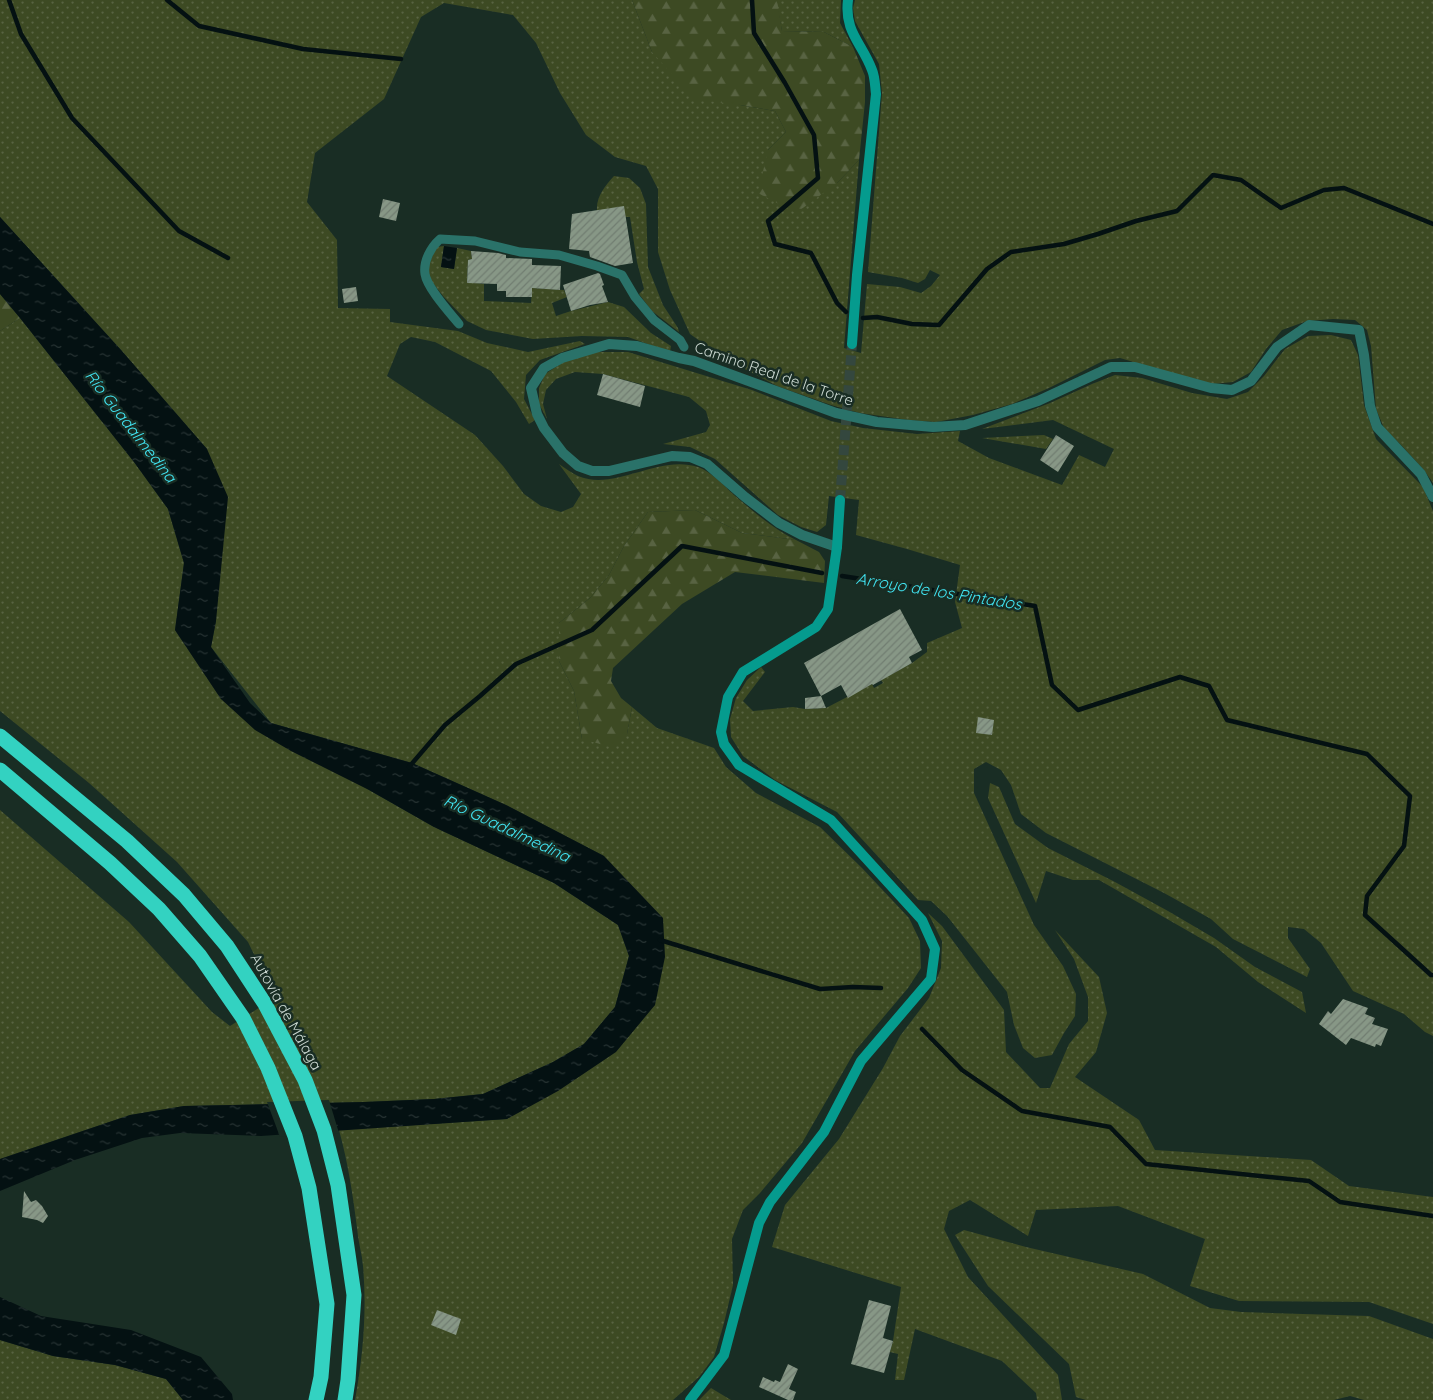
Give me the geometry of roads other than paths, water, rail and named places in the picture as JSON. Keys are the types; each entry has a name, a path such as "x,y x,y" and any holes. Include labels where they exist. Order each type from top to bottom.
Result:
{"highway":[{"name":"Autovía de Málaga","path":"0,736 127,841 184,894 227,946 265,1004 305,1080 324,1130 338,1185 354,1295 348,1380 344,1400"},
{"path":"0,770 110,863 159,909 200,956 243,1018 268,1068 295,1136 309,1188 327,1304 316,1400"}],"street":[{"path":"848,0 846,12 850,30 873,71 876,94 852,344"},
{"name":"Camino Real de la Torre","path":"837,547 802,535 779,523 706,464 690,457 672,456 609,471 592,471 578,466 563,453 544,428 536,414 530,388 544,368 562,358 609,344 637,346 694,362 836,413 877,422 905,425 933,427 966,425 1038,401 1111,367 1135,366 1211,388 1232,390 1250,382 1277,347 1309,325 1359,330 1370,406 1377,427 1421,474 1433,497"},
{"path":"690,1400 724,1355 759,1223 770,1202 824,1132 861,1061 931,979 935,949 922,920 831,820 739,766 724,744 721,732 728,697 743,672 816,627 828,609 837,547 840,500"}],"lane":[{"path":"459,324 435,294 425,276 425,265 432,246 440,239 475,241 520,252 559,255 622,275 635,298 654,320 680,340 684,347"}],"water":[{"name":"Río Guadalmedina","path":"0,217 121,350 207,449 228,497 216,621 211,647 250,703 271,723 412,763 506,805 604,856 663,918 665,957 655,1005 616,1052 558,1091 507,1119 261,1136 180,1133 142,1138 75,1160 0,1191 0,1159 130,1115 184,1106 364,1102 434,1099 483,1094 553,1062 584,1044 615,1007 629,956 618,925 554,883 434,827 369,790 291,751 255,730 221,699 175,630 184,563 168,509 134,462 0,294"},
{"path":"444,246 457,248 454,269 441,267"},
{"path":"0,1297 41,1316 131,1330 201,1357 232,1394 233,1400 183,1400 166,1379 115,1365 53,1356 0,1340"}],"waterway":[{"path":"9,0 21,34 72,118 179,231 228,258"},
{"path":"167,0 199,26 303,49 401,59"},
{"path":"752,0 754,33 814,135 818,178 768,221 775,244 811,253 837,303 846,312"},
{"path":"863,318 877,317 912,324 939,325 987,269 1011,252 1064,244 1136,221 1177,211 1213,175 1241,180 1281,208 1324,190 1344,188 1433,224"},
{"name":"Arroyo de los Pintados","path":"409,767 445,725 516,664 592,630 682,546 822,573"},
{"name":"Arroyo de los Pintados","path":"842,576 1035,606 1052,685 1078,710 1180,677 1209,686 1227,720 1367,754 1410,796 1404,846 1367,896 1365,915 1433,975"},
{"path":"660,940 820,989 881,988"},
{"path":"922,1029 962,1070 1022,1111 1110,1127 1146,1164 1309,1181 1340,1202 1433,1216"}],"tunnel":[{"path":"840,500 852,344"}]}
